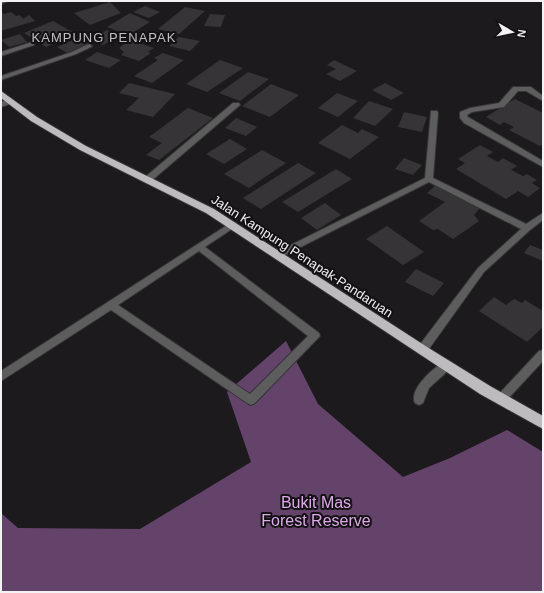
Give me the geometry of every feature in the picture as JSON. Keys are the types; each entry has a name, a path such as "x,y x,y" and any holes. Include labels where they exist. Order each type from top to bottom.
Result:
{"highway":[{"name":"Jalan Kampung Penapak-Pandaruan","path":"4,100 83,148 210,211 422,350 485,390 502,398 543,423"}],"street":[{"path":"1,2 5,1"},
{"path":"1,54 32,44"},
{"path":"1,78 74,54 89,46"},
{"path":"543,99 528,89 516,89 503,104 470,110 463,114 467,121 543,164"},
{"path":"147,180 236,105"},
{"path":"429,179 434,113"},
{"path":"429,179 527,228"},
{"path":"278,255 429,179"},
{"path":"422,350 481,270 527,228 543,216"},
{"path":"1,377 232,225"},
{"path":"111,305 251,400 315,336 199,247"},
{"path":"502,398 543,354"},
{"path":"419,400 419,395 435,374 446,365"}],"green space":[{"name":"Bukit Mas Forest Reserve","path":"286,341 318,404 403,477 450,458 507,430 543,452 543,592 1,592 1,513 18,528 140,529 251,462 227,392"}],"building":[{"path":"110,2 121,13 90,25 74,13"},
{"path":"145,6 160,12 149,18 133,12"},
{"path":"185,7 205,11 179,34 158,29"},
{"path":"1,11 4,14 11,12 16,16 20,15 23,19 29,15 35,21 1,31"},
{"path":"130,13 150,22 129,35 107,27"},
{"path":"210,14 225,15 221,27 204,26"},
{"path":"53,21 76,34 46,47 24,33"},
{"path":"107,30 120,36 103,45 90,39"},
{"path":"20,34 27,42 9,47 1,40"},
{"path":"179,37 200,41 190,51 169,46"},
{"path":"78,38 88,44 67,53 57,47"},
{"path":"130,40 154,48 148,52 151,53 139,61 121,55 124,52 119,48"},
{"path":"97,52 121,60 109,68 85,60"},
{"path":"163,53 184,60 152,83 134,76 158,60 154,58"},
{"path":"220,60 243,68 207,92 186,84"},
{"path":"334,60 357,71 340,81 326,74 336,69 327,65"},
{"path":"248,72 269,79 240,101 219,93"},
{"path":"129,83 175,94 153,117 126,110 139,98 119,93"},
{"path":"385,83 404,93 391,100 372,90"},
{"path":"271,84 299,95 270,117 242,106"},
{"path":"337,93 358,101 338,117 318,108"},
{"path":"515,99 543,113 543,144 540,146 509,130 514,127 504,122 500,125 486,117"},
{"path":"369,101 393,109 375,126 353,118"},
{"path":"188,108 213,118 159,160 146,155 162,143 149,137"},
{"path":"404,112 427,117 422,132 398,127"},
{"path":"236,118 257,127 246,136 225,128"},
{"path":"342,125 358,133 362,129 379,137 350,159 318,143"},
{"path":"230,139 247,149 224,164 206,154"},
{"path":"480,145 493,152 487,156 498,162 503,158 517,166 511,170 523,176 527,174 537,180 532,183 540,188 528,197 518,191 506,199 456,169 465,163 458,159"},
{"path":"262,150 286,163 249,188 224,174"},
{"path":"404,158 422,165 413,175 395,169"},
{"path":"298,163 316,173 261,209 243,198"},
{"path":"336,169 352,179 298,212 282,202"},
{"path":"436,185 482,206 474,215 479,221 453,239 438,229 433,230 419,221 445,202 427,193"},
{"path":"325,203 341,215 317,230 301,218"},
{"path":"387,226 424,252 403,265 366,239"},
{"path":"530,245 543,250 543,261 524,253"},
{"path":"416,269 444,283 433,296 405,282"},
{"path":"494,297 506,305 514,299 522,303 525,300 543,311 543,327 527,342 479,311"}],"district":[{"name":"KAMPUNG PENAPAK","path":"104,37"}]}
